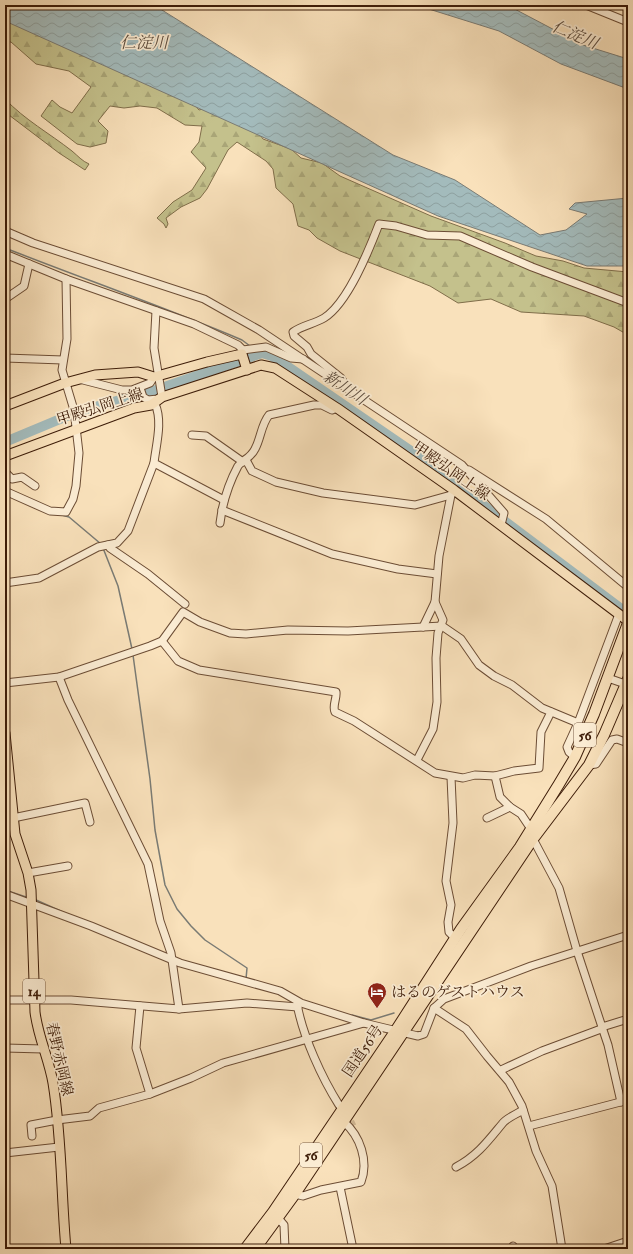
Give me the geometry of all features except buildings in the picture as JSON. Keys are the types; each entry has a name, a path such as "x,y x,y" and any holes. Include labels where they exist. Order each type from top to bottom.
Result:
{"highway":[{"name":"56","path":"532,834 575,757 608,678 624,634 625,618"},
{"name":"56","path":"532,834 588,765 599,746 627,683"},
{"name":"国道56号","path":"255,1249 348,1124 455,938 532,834"},
{"name":"国道56号","path":"244,1249 273,1212 343,1108 400,1032 532,834"}],"main road":[{"path":"242,352 247,370"},
{"name":"甲殿弘岡上線","path":"5,406 65,383 95,375 138,372 156,376 242,352"},
{"name":"甲殿弘岡上線","path":"5,456 134,408 160,395 262,365 275,368 337,408 453,493 501,525 625,618"},
{"name":"春野赤岡線","path":"5,733 7,770 15,834 28,874 31,903 34,1000 37,1029 53,1084 66,1249"}],"street":[{"path":"586,5 628,22"},
{"path":"340,384 344,383 341,378 311,354 307,347 294,336 293,332 298,328 323,319 333,310 353,282 379,224 396,226 427,235 460,236 532,267 628,303"},
{"path":"5,231 48,248 204,300 259,330 546,519 628,587"},
{"path":"5,254 66,279 194,324 238,345 242,352 266,347 291,358 303,359"},
{"path":"5,299 24,286 29,264"},
{"path":"5,491 50,512 66,512 73,499 79,464 74,414 62,370 67,339 66,279"},
{"path":"5,583 39,578 103,545 117,542 128,531 154,463 159,423 158,410 160,395 156,376 154,348 156,311"},
{"path":"5,358 63,360"},
{"path":"141,392 156,376"},
{"path":"78,379 122,390 141,392 148,400 160,395"},
{"path":"220,523 224,500 239,465 251,457 257,447 264,421 269,415 314,405 322,405 332,410 337,408"},
{"path":"192,435 206,436 244,461 252,471 276,482 323,493 415,505 453,493"},
{"path":"154,463 224,500"},
{"path":"462,465 504,513 501,525"},
{"path":"5,472 12,479 22,477 35,486"},
{"path":"423,627 435,602 439,556 453,493"},
{"path":"222,510 332,554 398,569 438,574"},
{"path":"103,545 110,548 148,574 185,604"},
{"path":"417,760 433,729 437,702 436,658 438,632 442,626 443,620 435,602"},
{"path":"5,683 59,676 162,641 183,612 200,622 230,633 246,634 288,630 348,631 442,626 461,639 479,665 494,676 512,685 542,708 578,723"},
{"path":"575,757 569,752 568,747 625,618"},
{"path":"162,641 178,661 199,670 336,692 335,712 354,721 417,760 435,773 451,777 463,778 475,775 495,776 514,770 539,768 540,732 551,712"},
{"path":"59,676 68,700 148,864 160,921 172,959 179,1009"},
{"path":"608,678 627,683"},
{"path":"588,765 596,764 612,740 617,739 628,743"},
{"path":"495,776 500,797 510,807 521,814 559,888 577,951 625,1101 529,1126"},
{"path":"451,777 453,823 446,881 450,905 448,922 449,932 455,938"},
{"path":"13,818 85,803 90,822"},
{"path":"487,818 510,807"},
{"path":"28,874 68,866"},
{"path":"5,894 180,963 280,991 297,1004 307,1038 325,1080 343,1108"},
{"path":"5,1000 71,1000 179,1009 247,1003 297,1004 364,1023 418,1036 424,1034 434,1008 444,999 531,966 628,935"},
{"path":"140,1006 136,1048 150,1094"},
{"path":"434,1008 466,1029 487,1056 501,1070 509,1082 523,1110 536,1151 552,1186 562,1249"},
{"path":"501,1070 542,1051 628,1019"},
{"path":"32,1136 31,1125 90,1116 99,1108 150,1094 191,1078 223,1063 364,1023"},
{"path":"5,1048 43,1049"},
{"path":"325,1080 328,1080 338,1098"},
{"path":"456,1166 471,1158 496,1134 502,1123 523,1110"},
{"path":"348,1124 360,1144"},
{"path":"295,1194 303,1196 321,1190 361,1182 363,1175 363,1153 360,1144 348,1124"},
{"path":"5,1153 59,1147"},
{"path":"340,1187 353,1249"},
{"path":"278,1218 284,1225 285,1249"},
{"path":"604,1249 628,1241"}],"green space":[{"path":"5,12 192,102 199,110 210,107 256,129 263,139 291,149 301,158 322,163 340,176 431,216 536,256 563,261 584,268 628,272 628,335 614,327 584,316 521,312 491,299 458,303 430,286 340,251 317,238 309,230 298,226 293,204 276,188 273,169 266,161 237,142 228,150 207,189 200,198 181,207 166,218 168,224 166,228 157,218 173,202 192,190 206,168 191,152 199,142 202,126 185,125 157,108 140,106 124,108 110,106 98,121 108,131 106,143 90,147 77,144 41,116 52,100 60,107 72,113 91,87 69,71 36,64 11,42 5,42"},
{"path":"5,99 29,120 89,164 85,170 59,153 5,112"}],"water":[{"name":"仁淀川","path":"5,5 154,5 393,155 455,180 540,235 566,230 587,214 569,209 575,203 628,198 628,266 587,266 438,216 5,21"},
{"name":"仁淀川","path":"416,5 507,5 583,45 628,59 628,89 561,64 499,31"}],"waterway":[{"path":"5,248 213,328 242,340 250,346"},
{"name":"新川川","path":"5,442 77,412 156,390 262,353 272,356 418,456 628,614"},
{"path":"62,515 69,517 101,544"},
{"path":"103,548 118,586 132,649"},
{"path":"133,655 150,779 155,830 165,885 177,909 191,926 205,940 247,968 246,979"},
{"path":"5,890 26,897"},
{"path":"36,900 65,913"},
{"path":"352,1015 371,1020 394,1013"}],"tunnel":[{"path":"346,1112 353,1126"}],"place":[{"name":"はるのゲストハウス","path":"377,1009"}]}
